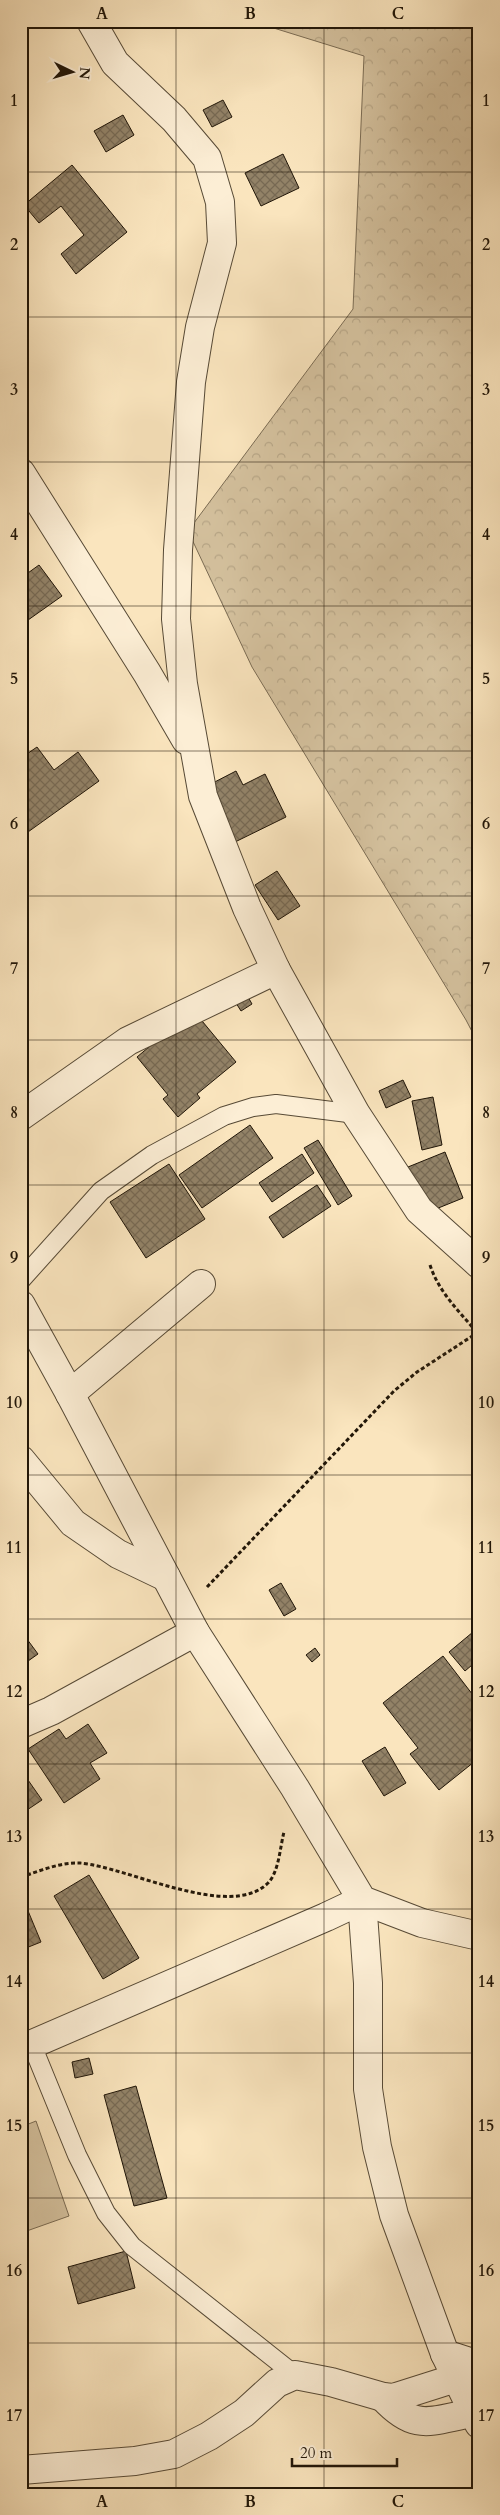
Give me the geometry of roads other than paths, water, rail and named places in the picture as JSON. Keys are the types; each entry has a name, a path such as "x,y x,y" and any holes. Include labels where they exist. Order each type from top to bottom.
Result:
{"street":[{"path":"91,21 115,63 174,119 207,158 220,202 222,243 200,327 191,382 178,550 176,619 183,684 203,796 247,908 276,970 356,1114 419,1210 479,1264"},
{"path":"21,473 147,673 195,756"},
{"path":"21,1116 128,1041 276,970"},
{"path":"70,1394 201,1284"},
{"path":"21,1305 70,1394 189,1622 295,1788 362,1900 368,1983 368,2089 377,2146 394,2215 460,2366 476,2419 416,2422 399,2414 383,2398"},
{"path":"21,1460 74,1523 118,1554 166,1577"},
{"path":"21,1724 51,1711 189,1622"},
{"path":"27,2047 362,1900 422,1923 479,1936"},
{"path":"21,2470 135,2461 174,2454 216,2431 244,2412 277,2383 295,2375 331,2382 383,2398 404,2395 460,2366"}],"lane":[{"path":"21,1280 101,1191 152,1154 224,1116 253,1107 276,1104 356,1114"},
{"path":"27,2047 106,2213 132,2246 295,2375"}]}
